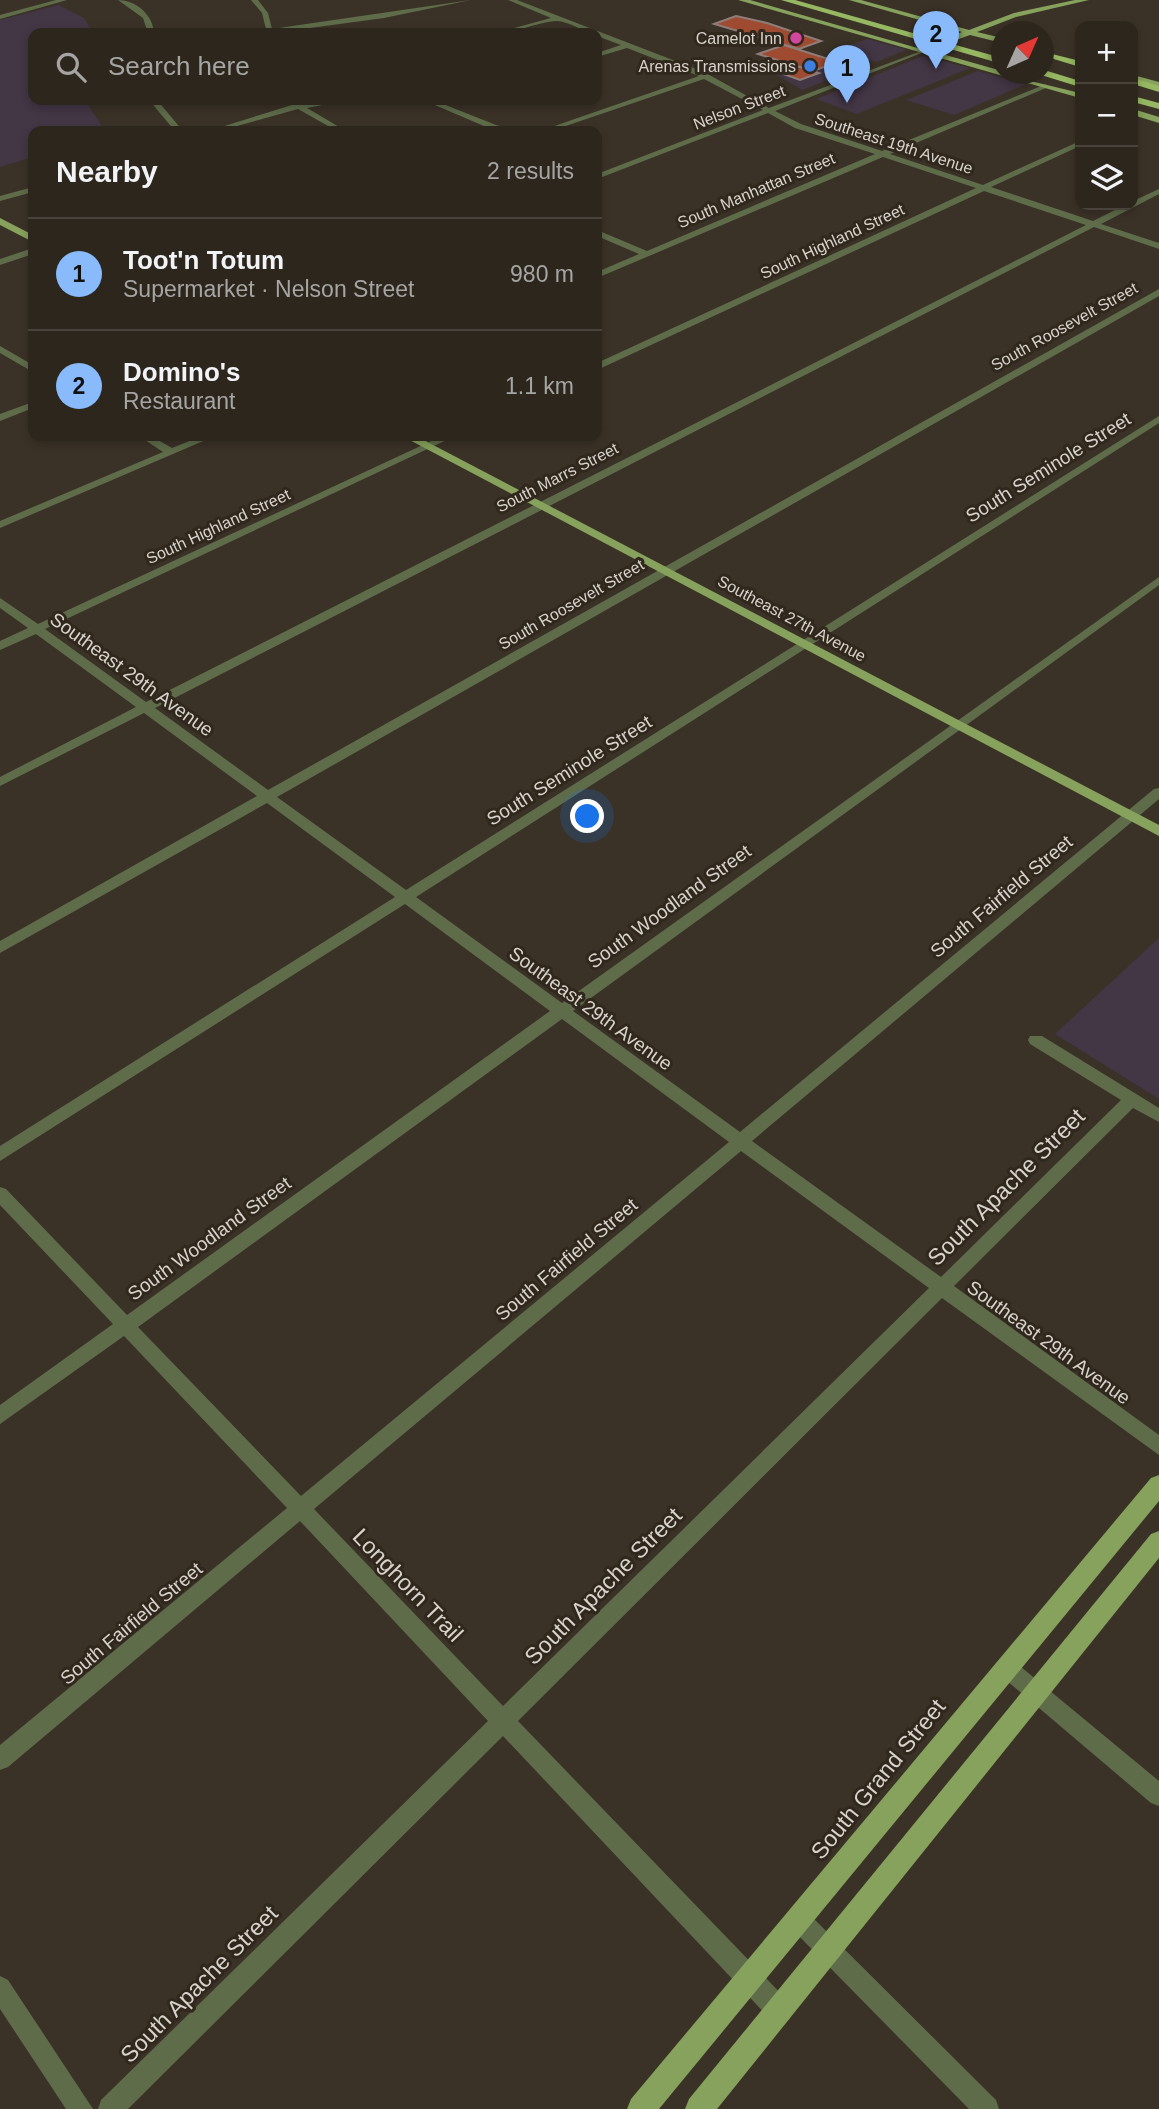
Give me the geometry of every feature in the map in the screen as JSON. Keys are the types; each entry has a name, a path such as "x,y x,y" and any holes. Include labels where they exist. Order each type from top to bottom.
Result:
{"highway":[{"path":"785,0 991,58"},
{"path":"812,0 991,50"},
{"path":"823,0 841,8"},
{"path":"1054,56 1075,62"},
{"path":"1054,68 1075,74"},
{"path":"1054,76 1075,82"},
{"path":"1138,81 1159,87"},
{"path":"1138,92 1159,98"},
{"path":"1138,100 1159,106"},
{"path":"1138,113 1159,113"}],"main road":[{"path":"742,0 1075,95"},
{"path":"853,0 991,38"},
{"name":"Nelson Street","path":"922,51 1031,10 1085,0"},
{"path":"896,43 918,44 948,33 950,30 946,26"},
{"path":"949,59 943,52 972,40 991,41"},
{"path":"1138,114 1159,120"},
{"path":"0,221 28,236"},
{"name":"Southeast 27th Avenue","path":"418,441 1159,831"},
{"name":"South Grand Street","path":"641,2109 1159,1485"},
{"path":"699,2109 1159,1541"}],"street":[{"path":"0,17 64,0"},
{"path":"121,0 144,14 151,28"},
{"path":"254,0 265,13 269,28"},
{"path":"298,28 468,0"},
{"name":"Southeast 19th Avenue","path":"512,0 585,28"},
{"path":"379,8 384,16"},
{"path":"519,28 559,18"},
{"name":"Southeast 19th Avenue","path":"602,35 705,76 798,126 1159,246"},
{"path":"602,53 629,45"},
{"name":"Nelson Street","path":"602,175 922,51"},
{"path":"559,126 705,76"},
{"name":"South Manhattan Street","path":"602,273 1043,86"},
{"path":"157,105 175,126"},
{"path":"227,126 288,105"},
{"path":"297,105 333,126"},
{"path":"439,105 492,126"},
{"name":"South Highland Street","path":"602,366 1075,145"},
{"path":"0,199 28,191"},
{"name":"South Marrs Street","path":"1138,201 1159,191"},
{"name":"South Marrs Street","path":"0,782 1120,210"},
{"path":"602,235 647,254"},
{"path":"0,262 28,253"},
{"name":"South Roosevelt Street","path":"0,948 1159,292"},
{"path":"0,349 28,366"},
{"path":"0,418 28,407"},
{"name":"South Seminole Street","path":"0,1154 1159,419"},
{"path":"153,441 172,452"},
{"path":"0,526 199,441"},
{"name":"South Highland Street","path":"0,646 439,441"},
{"name":"South Woodland Street","path":"0,1416 1159,580"},
{"name":"Southeast 29th Avenue","path":"0,602 1159,1446"},
{"name":"South Fairfield Street","path":"0,1759 1159,792"},
{"path":"1036,1040 1159,1116"},
{"name":"South Apache Street","path":"110,2109 1132,1099"},
{"name":"Longhorn Trail","path":"0,1194 780,2011"},
{"path":"1007,1668 1159,1795"},
{"path":"799,1920 987,2109"},
{"path":"0,1988 81,2109"}],"shaded area":[{"path":"59,5 84,18 90,28 28,28 28,105 88,105 102,126 28,126 28,159 0,167 0,20"},
{"path":"867,39 906,50 876,62 837,50"},
{"path":"817,55 860,68 802,90 772,72"},
{"path":"923,56 970,68 857,114 816,99"},
{"path":"978,71 991,75 991,84 1026,84 954,115 906,100"},
{"path":"1159,938 1159,1099 1055,1034"}],"building":[{"name":"Camelot Inn","path":"736,16 821,41 799,49 714,24"},
{"path":"784,45 838,62 813,71 797,66 819,73 800,80 778,72 796,66 758,54"}],"place":[{"name":"Camelot Inn","path":"796,38"},
{"name":"Arenas Transmissions","path":"810,66"},
{"name":"Domino's","path":"936,69"},
{"name":"Toot'n Totum","path":"847,103"}]}
